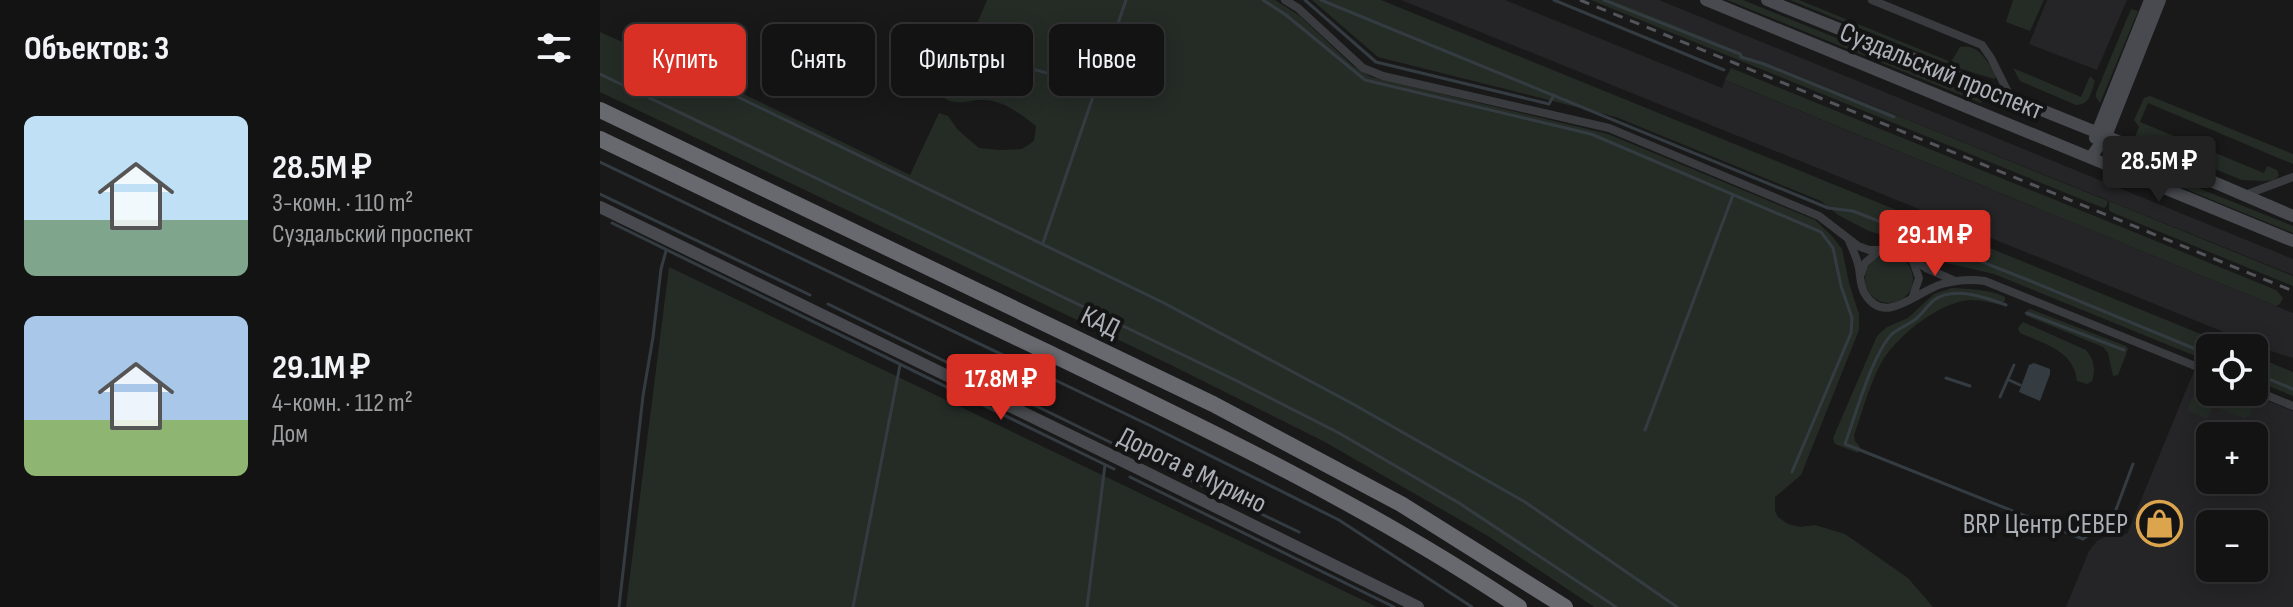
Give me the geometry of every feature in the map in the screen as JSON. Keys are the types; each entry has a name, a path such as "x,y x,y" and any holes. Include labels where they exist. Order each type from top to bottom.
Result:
{"highway":[{"name":"КАД","path":"600,110 1279,437 1401,504 1565,607"},
{"name":"КАД","path":"600,139 1215,433 1317,485 1421,544 1519,607"}],"street":[{"path":"1285,0 1298,8 1363,68 1383,76 1609,128 1819,216 1858,246 1880,251 1898,250 1926,268 1955,281"},
{"name":"Суздальский проспект","path":"1706,0 2293,241"},
{"name":"Суздальский проспект","path":"1767,0 2011,97 2293,216"},
{"path":"1872,0 1982,45 2011,97"},
{"path":"2101,134 2150,0"},
{"path":"2091,157 2160,0"},
{"path":"2243,195 2293,177"},
{"name":"Дорога в Мурино","path":"600,207 1418,607"},
{"path":"1849,241 1858,263 1863,291 1878,306 1900,306 1940,284 1955,281 1994,283 2196,366"},
{"path":"1860,275 1865,263 1880,251"},
{"path":"1913,260 1919,278 1913,297"},
{"path":"2268,396 2293,406"}],"shaded area":[{"path":"987,0 1275,0 1300,16 1353,66 1371,77 1608,134 1815,220 1842,249 1859,314 1859,330 1801,475 1775,497 1775,511 1788,524 1800,527 1815,525 1845,534 1908,578 1933,607 1594,607 1488,536 1325,442 1169,364 600,92 600,32 624,43 624,96 746,95 910,175 939,113 948,116 958,130 979,148 1022,149 1034,141 1036,126 1005,105 991,101 955,102 945,99 946,96 1033,96 1033,24 977,24"},
{"path":"1312,0 1381,0 2201,334 2196,334 2196,356 1994,274 1947,263 1905,242 1869,231 1838,215 1821,201 1616,117 1378,57"},
{"path":"1401,0 1505,0 1722,88 1725,80 2293,313 2293,358 2268,350 2268,334 2229,334"},
{"path":"1591,0 1613,0 1743,53 1743,56 1758,62 1760,60 2108,201 2106,207 2088,202"},
{"path":"1613,0 1659,0 2293,259 2293,275 1760,60 1742,56"},
{"path":"1727,0 1743,0 1984,98 1981,103"},
{"path":"1790,0 1799,0 1951,62 1960,47 1972,48 1982,55 1997,76 1994,79 1955,67"},
{"path":"2013,0 2044,0 2030,31 2006,22"},
{"path":"2047,0 2127,0 2097,70 2029,44"},
{"path":"2131,9 2138,11 2100,103 2096,93"},
{"path":"1731,68 2276,290 2283,298 2276,306 1725,80"},
{"path":"2013,68 2081,97 2090,76 2095,81 2087,100 2076,105 2020,81"},
{"path":"2150,96 2293,154 2293,164 2148,103 2140,122 2264,173 2267,166 2277,170 2279,176 2274,180 2242,180 2135,137 2139,127 2134,120 2144,98"},
{"path":"2146,167 2293,226 2293,233 2144,172"},
{"path":"2109,201 2293,276 2293,286 2111,212"},
{"path":"1889,255 1906,262 1913,279 1906,296 1889,303 1872,296 1865,279 1872,262"},
{"path":"669,267 1377,607 626,607"},
{"path":"1952,288 1992,292 2005,297 2005,300 2002,305 1975,300 1959,302 1935,312 1911,329 1884,358 1875,376 1854,435 1860,447 1858,453 1835,444 1833,438 1877,336 1887,327 1908,318 1934,294"},
{"path":"2030,309 2126,346 2128,349 2118,375 2113,376 2108,353 2103,347 2027,316 2024,313"},
{"path":"2023,322 2086,350 2094,365 2092,381 2087,384 2077,381 2070,362 2057,350 2020,333 2018,328"},
{"path":"2268,362 2293,372 2293,396 2268,386"},
{"path":"2034,363 2050,369 2040,401 2019,392 2029,365"},
{"path":"2194,371 2196,406 2268,406 2268,401 2293,411 2293,607 2066,607 2089,551 2097,541 2108,535 2127,534"},
{"path":"2196,390 2196,406 2213,406 2207,419 2187,410"},
{"path":"2213,406 2253,406 2250,416 2244,418"}],"waterway":[{"path":"1043,243 1126,0"},
{"path":"1263,0 1365,80 1591,134 1821,232 1833,248 1852,318 1851,333 1792,472"},
{"path":"1305,0 1376,62 1549,104 1554,95"},
{"path":"1321,0 1828,208 1853,211 2196,349"},
{"path":"1554,0 1724,70"},
{"path":"1604,0 1894,117"},
{"path":"1033,69 1049,73"},
{"path":"600,74 1339,433 1459,503 1616,607"},
{"path":"736,96 1164,303 1353,404 1525,502 1677,607"},
{"path":"600,162 1151,426 1339,520 1472,607"},
{"path":"600,194 810,295"},
{"path":"1645,430 1733,195"},
{"path":"612,223 1114,469"},
{"path":"619,607 643,396 666,251"},
{"path":"2006,305 1970,294 1942,296 1891,335 1871,371 1845,444 2083,539 2114,515 2133,464"},
{"path":"828,304 1122,448"},
{"path":"2027,313 2124,350"},
{"path":"853,607 900,365"},
{"path":"2000,397 2014,365"},
{"path":"1946,378 1970,386"},
{"path":"2268,379 2293,389"},
{"path":"2009,380 2020,385"},
{"path":"1155,463 1299,532"},
{"path":"1087,607 1105,465"},
{"path":"1130,477 1394,607"}],"railway":[{"path":"1580,0 2293,291"}],"place":[{"name":"BRP Центр СЕВЕР","path":"2159,523"}]}
